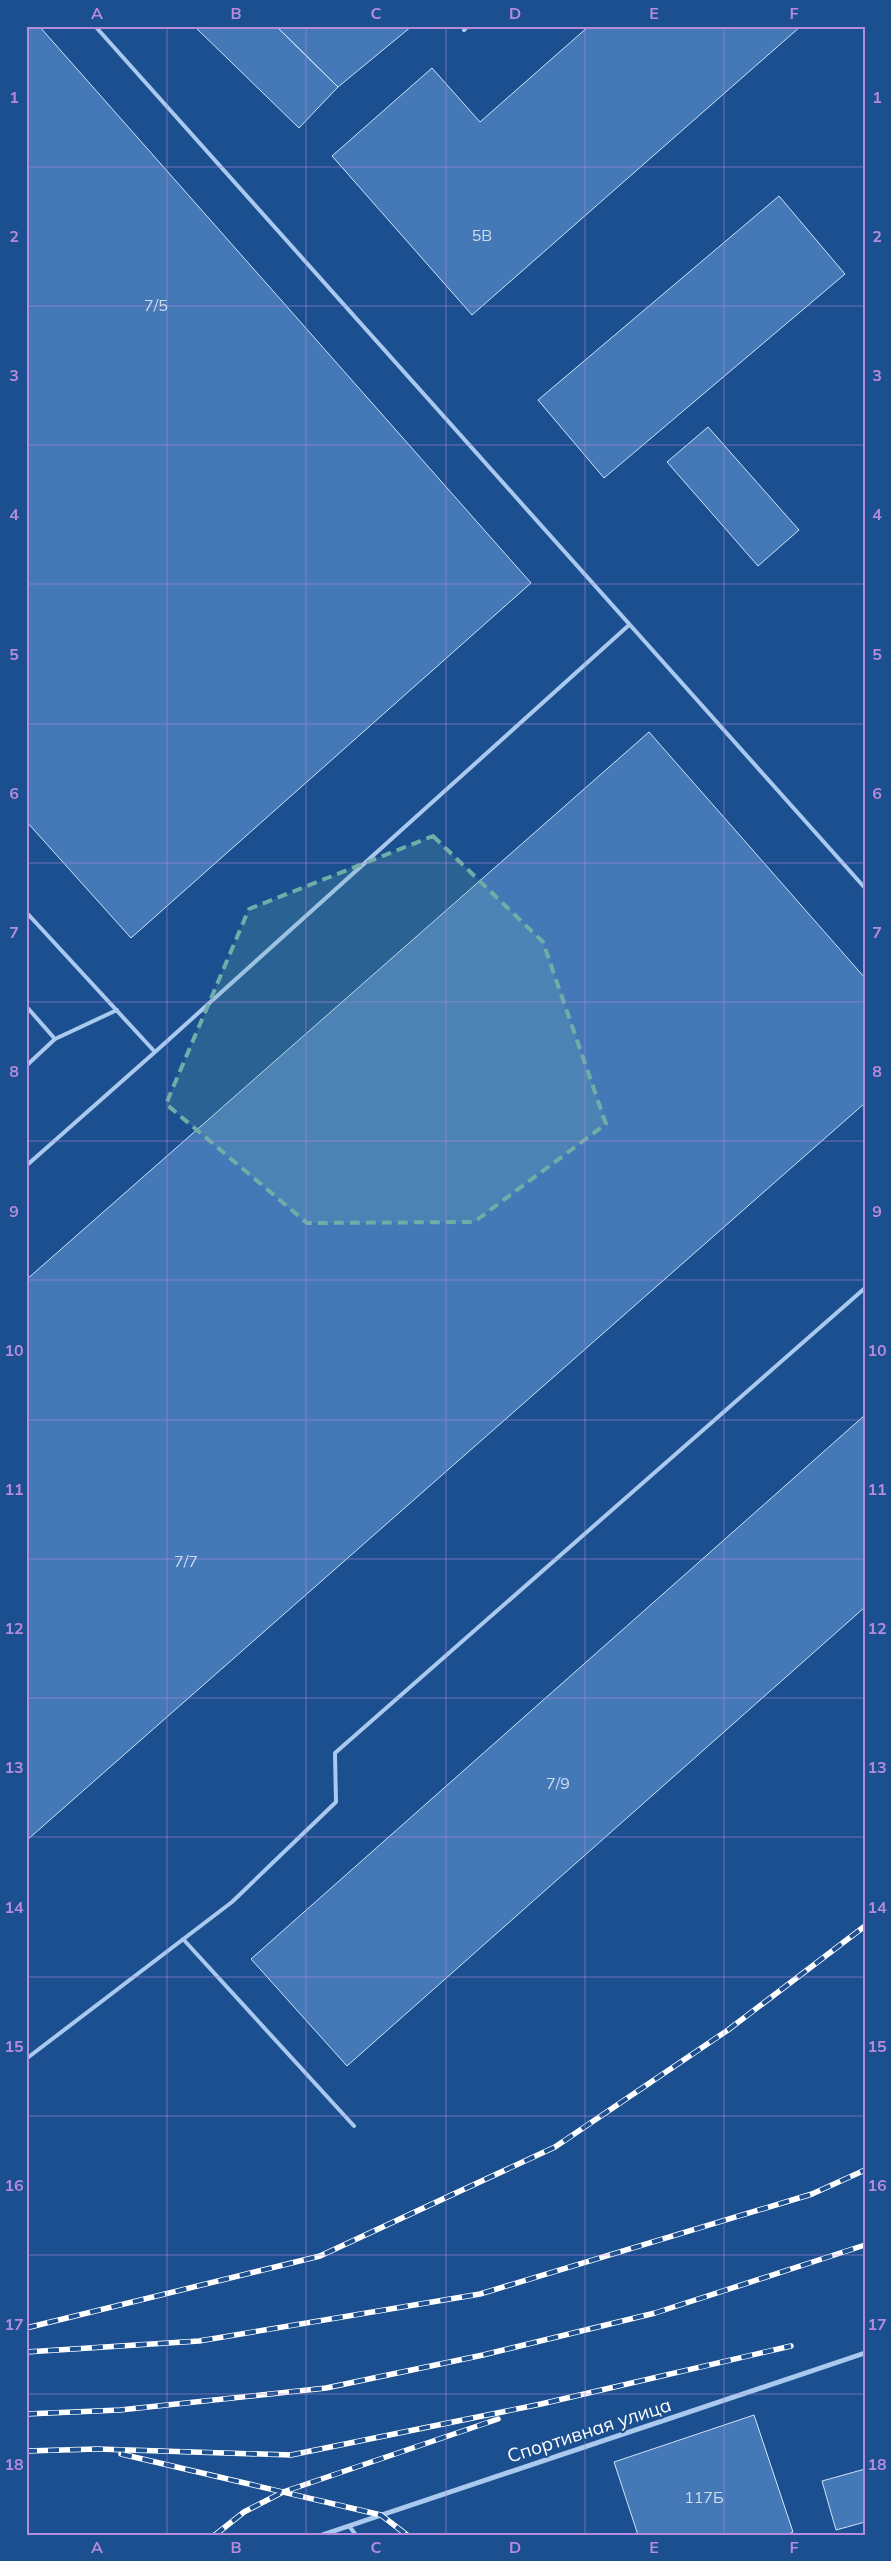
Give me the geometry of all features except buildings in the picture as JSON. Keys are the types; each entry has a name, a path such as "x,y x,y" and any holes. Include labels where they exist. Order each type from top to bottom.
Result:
{"street":[{"name":"Спортивная улица","path":"322,2535 865,2354"}],"lane":[{"path":"95,26 865,888"},
{"path":"26,1166 629,625"},
{"path":"26,912 155,1052"},
{"path":"26,1006 55,1039"},
{"path":"26,1066 55,1039 117,1010"},
{"path":"26,2059 232,1902 336,1802 335,1753 865,1288"},
{"path":"183,1939 354,2126"},
{"path":"348,2526 356,2535"}],"highlighted area":[{"path":"433,836 543,942 606,1124 474,1222 307,1223 166,1104 249,909"}],"railway":[{"path":"26,2328 320,2256 555,2147 728,2030 865,1926"},
{"path":"26,2352 199,2341 480,2294 812,2194 865,2170"},
{"path":"26,2414 120,2410 326,2388 483,2355 655,2313 865,2245"},
{"path":"26,2451 97,2449 291,2455 541,2404 791,2346"},
{"path":"215,2535 244,2512 283,2492 498,2419"},
{"path":"121,2454 381,2515 407,2535"}]}
